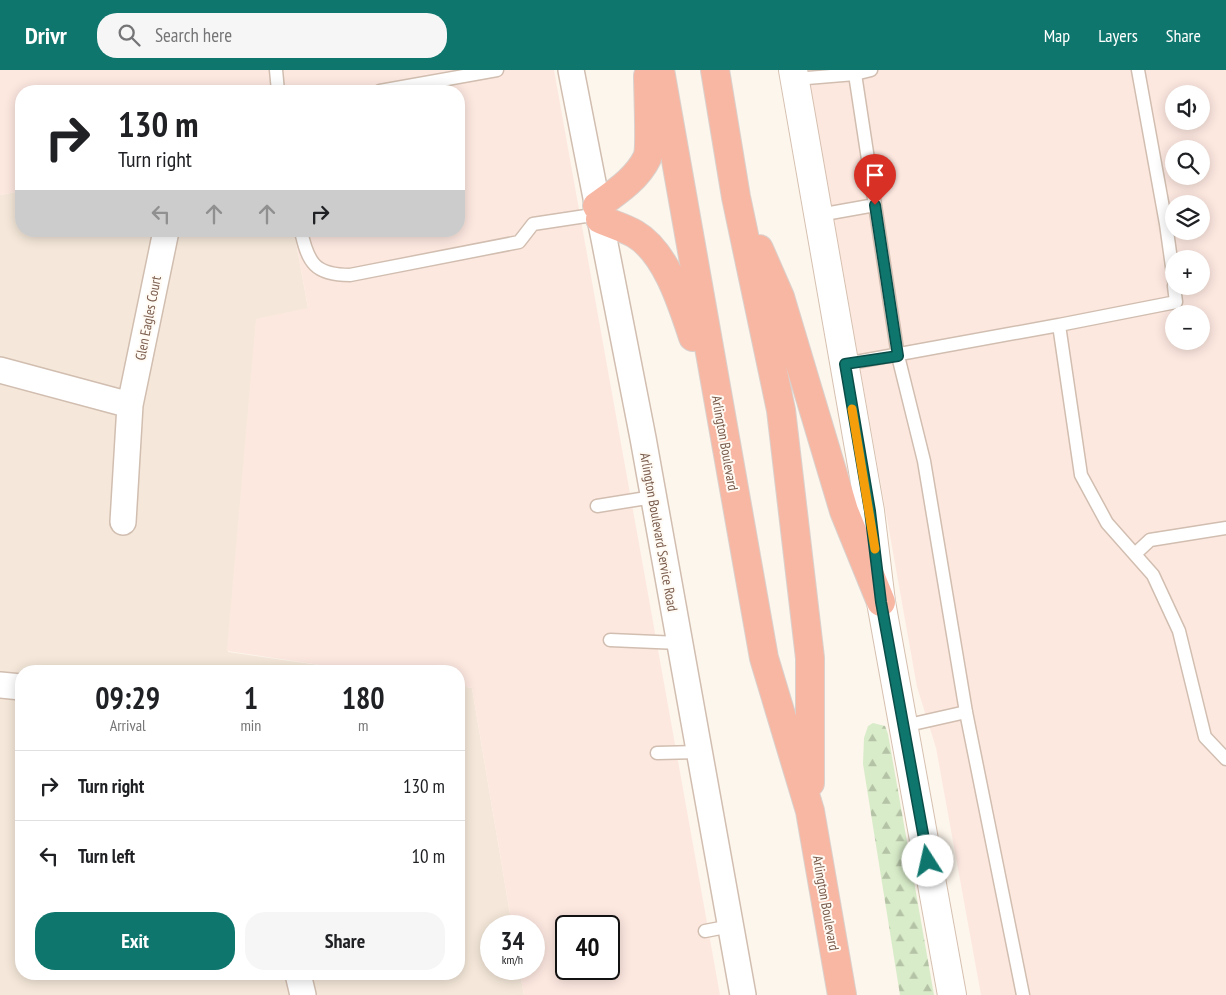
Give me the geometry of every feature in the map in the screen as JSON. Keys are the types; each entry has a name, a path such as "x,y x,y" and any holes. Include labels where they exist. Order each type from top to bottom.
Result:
{"highway":[{"path":"648,70 648,156 637,172 599,213 636,234 659,256 682,304 718,406"},
{"name":"Arlington Boulevard","path":"660,70 764,658 810,811 842,995"},
{"name":"Arlington Boulevard","path":"715,70 736,197 782,410 810,658 810,811"},
{"path":"736,197 780,297 844,511 881,602"}],"street":[{"name":"Arlington Boulevard Service Road","path":"571,70 653,497 743,995"},
{"path":"794,74 870,511 881,602 952,995"},
{"name":"Glen Eagles Court","path":"123,522 130,405 165,237"},
{"path":"0,370 130,405"},
{"path":"0,685 15,686"},
{"path":"299,980 303,995"}],"lane":[{"path":"276,70 277,85"},
{"path":"413,85 497,70"},
{"path":"794,74 855,74 872,70"},
{"path":"1138,70 1170,250"},
{"path":"855,74 898,356 924,460 966,712 1023,995"},
{"path":"819,216 875,205"},
{"path":"302,237 306,253 318,270 334,275 350,275 519,242 533,224 599,213"},
{"path":"845,364 898,356 1176,302 1175,295"},
{"path":"1059,325 1081,475 1107,523 1153,575 1179,631 1205,737 1226,759"},
{"path":"596,506 653,497"},
{"path":"1135,554 1150,540 1226,528"},
{"path":"610,640 680,643"},
{"path":"904,726 966,712"},
{"path":"657,753 699,752"},
{"path":"705,931 730,926"}],"shaded area":[{"path":"0,70 554,70 720,995 524,995 521,980 545,980 545,915 510,915 472,688 465,687 465,665 320,665 227,651 256,319 308,308 295,237 465,237 465,85 15,85 15,192 0,195"},
{"path":"807,70 1226,70 1226,995 981,995 936,748 917,687"},
{"path":"15,192 15,237 295,237 308,308 228,652 318,665 15,665 15,980 465,980 465,687 472,688 510,915 480,915 480,980 521,980 524,995 0,995 0,195"}],"green space":[{"path":"873,723 885,726 888,734 934,995 900,995 863,764 864,738 868,726"}],"slow traffic":[{"path":"852,409 875,549"}],"route":[{"path":"875,205 898,356 845,364 870,511 881,602 928,861"}]}
